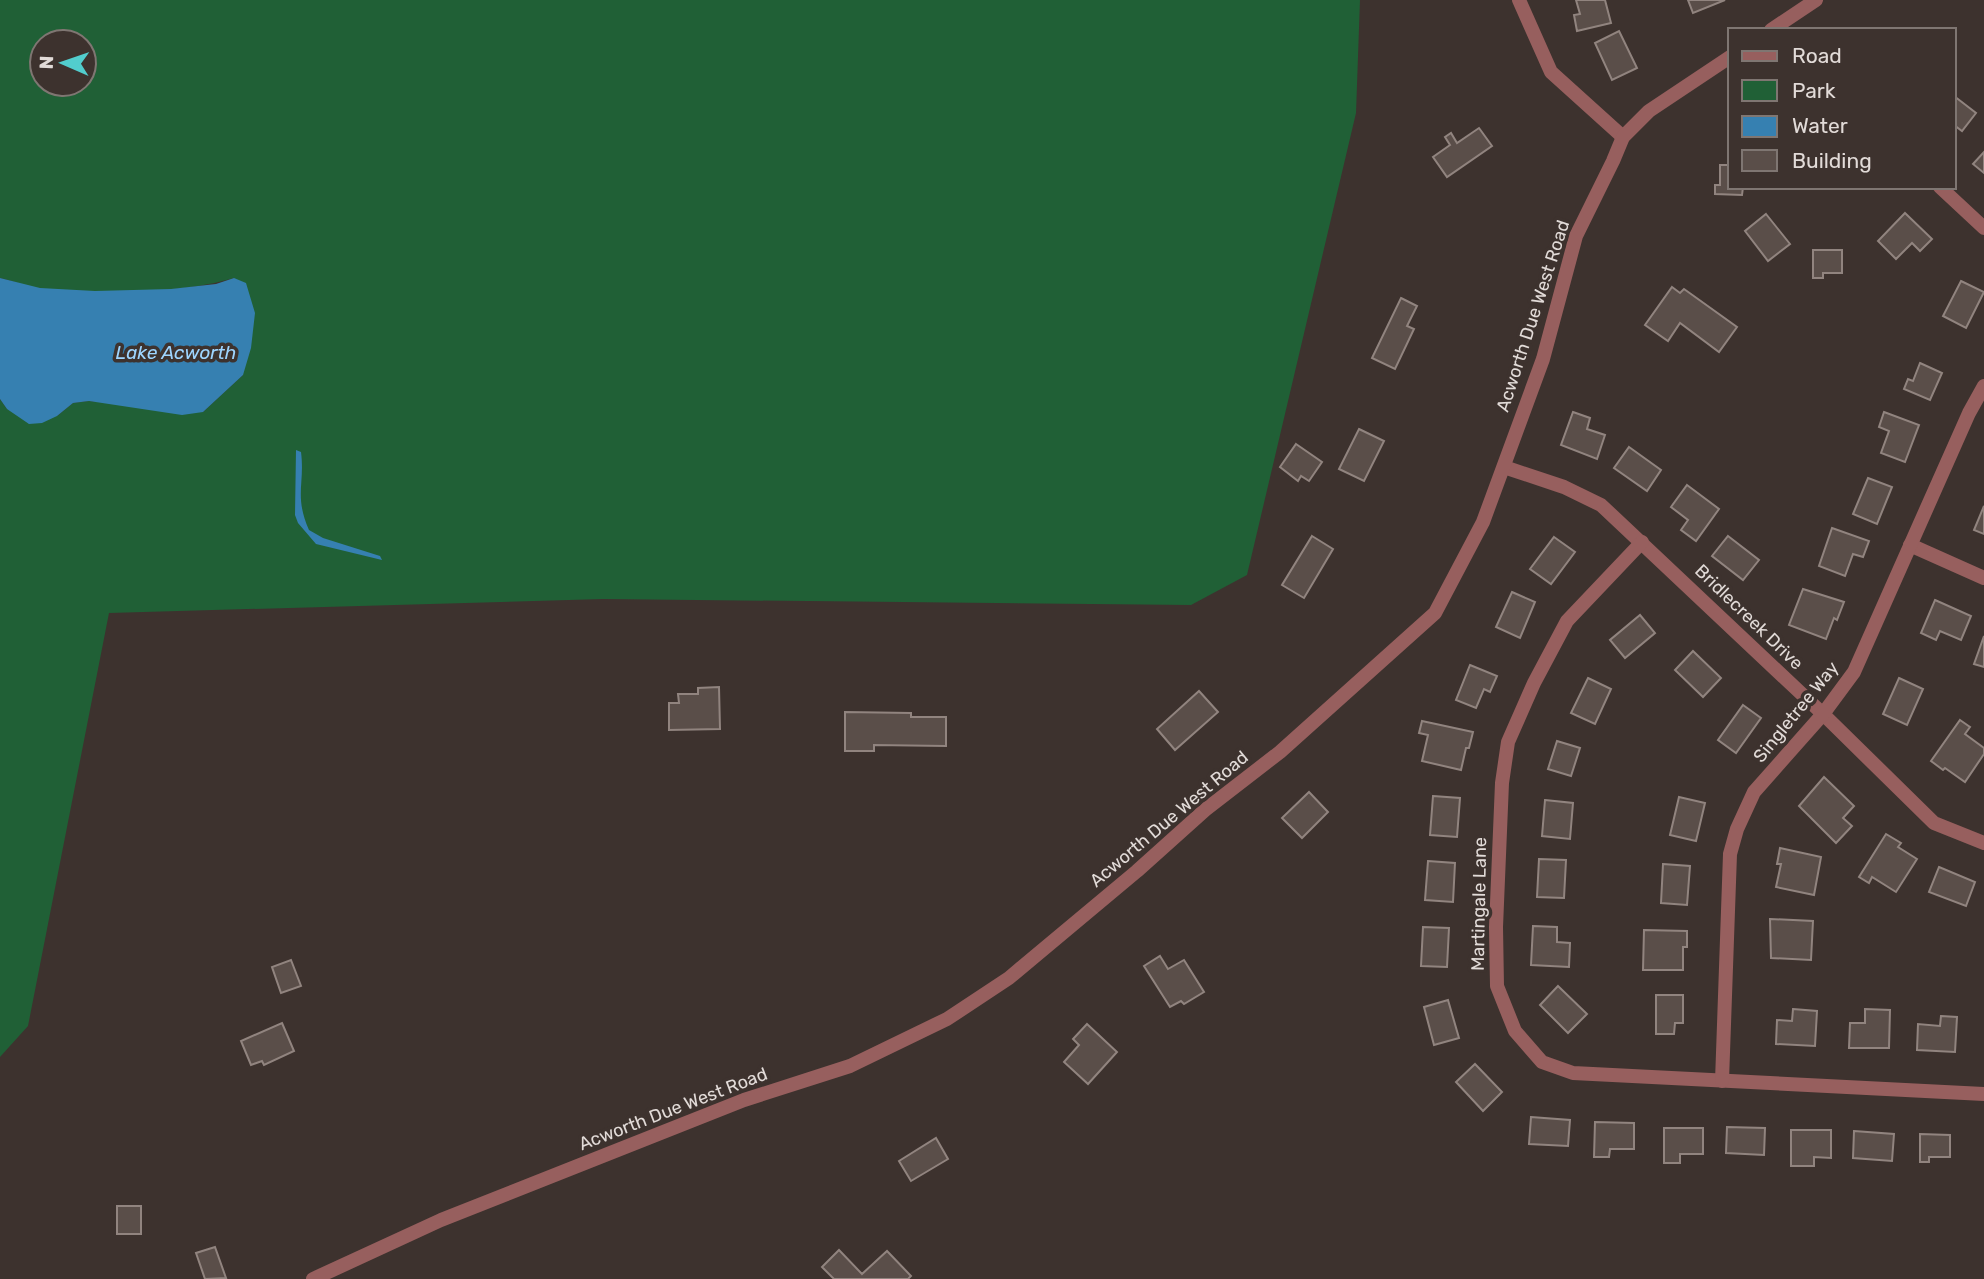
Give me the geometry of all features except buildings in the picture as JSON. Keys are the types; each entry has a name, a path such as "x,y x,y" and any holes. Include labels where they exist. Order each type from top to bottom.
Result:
{"street":[{"path":"1519,0 1550,72 1623,137"},
{"path":"1774,28 1815,0"},
{"name":"Acworth Due West Road","path":"313,1279 441,1220 744,1100 860,1062 947,1019 1009,978 1137,872 1205,810 1280,752 1435,613 1483,522 1543,359 1576,236 1614,161 1623,137 1649,111 1728,58"},
{"path":"1942,189 1984,228"},
{"name":"Singletree Way","path":"1722,1081 1730,854 1737,829 1754,792 1823,714 1854,672 1969,412 1984,386"},
{"name":"Bridlecreek Drive","path":"1504,467 1564,487 1601,505 1823,714 1934,823 1984,843"},
{"name":"Martingale Lane","path":"1642,542 1567,621 1534,683 1508,743 1502,783 1496,927 1497,986 1515,1031 1542,1062 1573,1073 1984,1094"},
{"path":"1910,545 1984,578"}],"green space":[{"path":"0,0 1360,0 1356,113 1247,575 1191,605 603,599 109,613 28,1026 0,1057 0,399 7,409 57,416 73,403 89,401 203,412 243,375 234,278 164,290 88,292 32,287 0,278"}],"water":[{"name":"Lake Acworth","path":"0,278 40,288 95,291 171,289 216,284 234,278 246,283 255,313 251,348 243,375 203,412 182,415 89,401 73,403 57,416 42,423 29,424 7,409 0,399"},
{"path":"296,450 301,452 301,499 309,530 323,538 380,556 382,560 316,544 298,523 295,515"}]}
